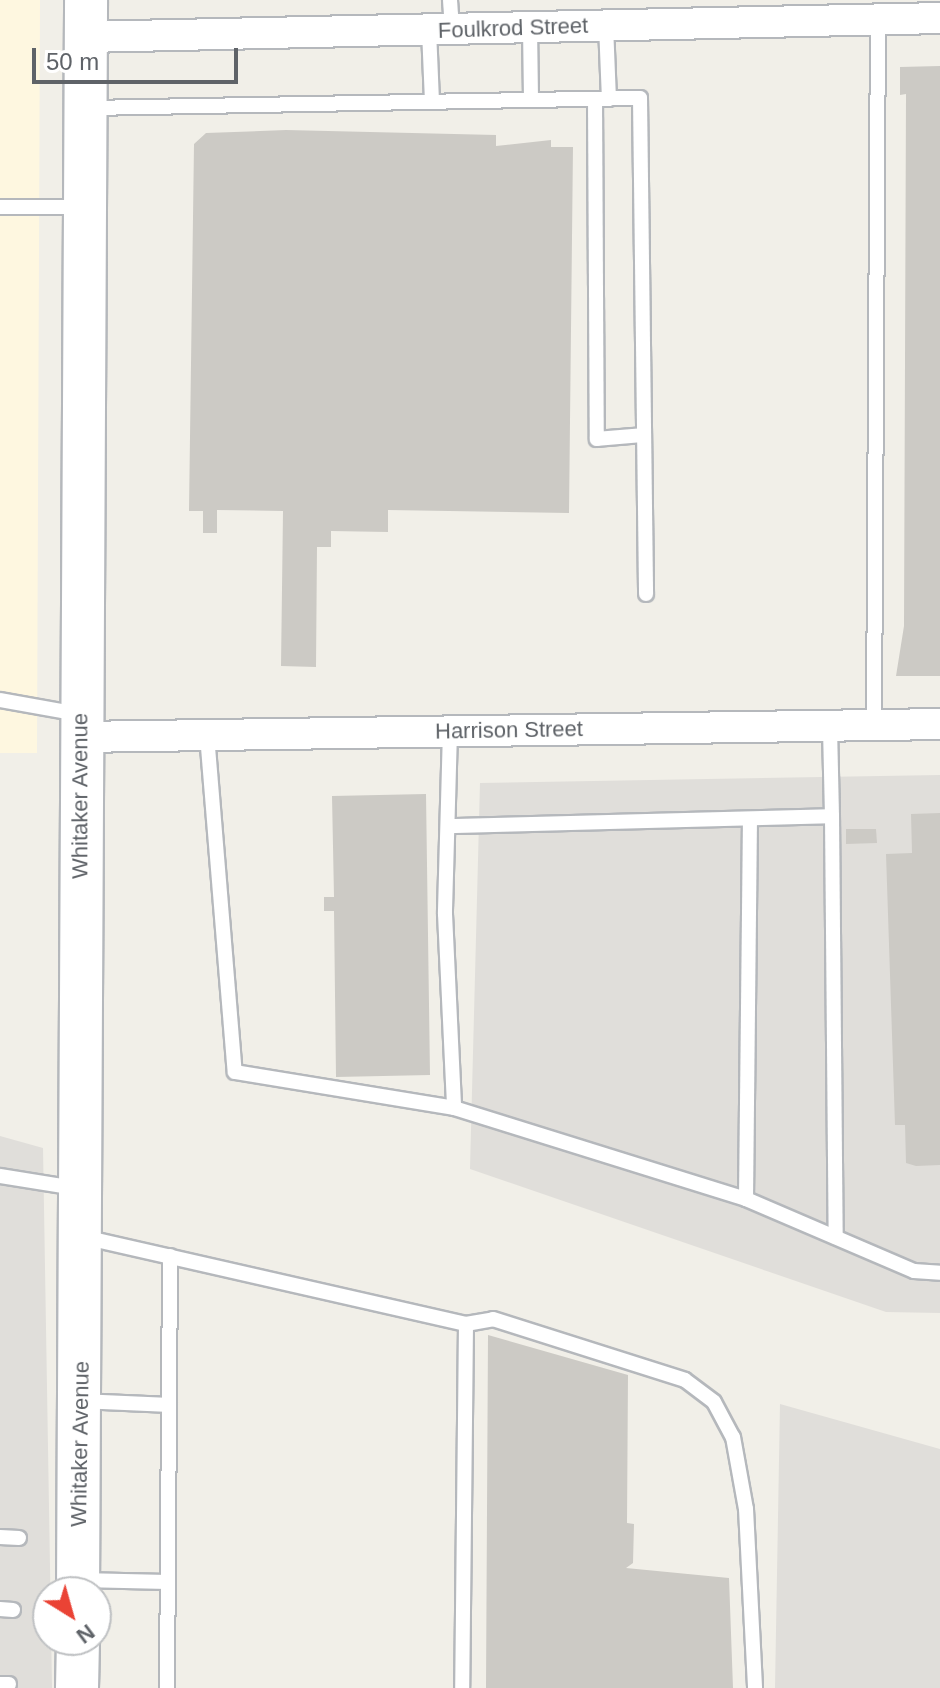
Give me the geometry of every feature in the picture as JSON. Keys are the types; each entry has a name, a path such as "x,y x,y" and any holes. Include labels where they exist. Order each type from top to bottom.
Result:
{"street":[{"name":"Foulkrod Street","path":"85,18 444,19 530,27 606,25 722,11 884,13 940,18"},
{"name":"Whitaker Avenue","path":"78,1576 84,1189 78,726 85,18"},
{"name":"Harrison Street","path":"78,726 207,735 940,724"},
{"path":"77,1688 78,1656"}],"lane":[{"path":"874,725 884,13"},
{"path":"432,102 444,19"},
{"path":"606,25 597,439 644,435"},
{"path":"530,27 531,100"},
{"path":"84,108 640,98 646,594"},
{"path":"0,207 83,207"},
{"path":"0,700 78,726"},
{"path":"830,725 836,1237"},
{"path":"450,731 453,826 445,914 454,1108"},
{"path":"207,735 235,1072 454,1108 746,1199 914,1271 940,1273"},
{"path":"453,826 832,816"},
{"path":"746,1199 750,820"},
{"path":"0,1176 84,1189"},
{"path":"83,1237 466,1324 508,1324 685,1380 714,1402 733,1437 746,1509 755,1688"},
{"path":"167,1688 170,1256"},
{"path":"462,1688 466,1324"},
{"path":"81,1401 169,1405"},
{"path":"0,1537 19,1538"},
{"path":"112,1584 168,1582"}],"shaded area":[{"path":"0,0 40,0 37,753 0,753"},
{"path":"940,775 940,1313 886,1312 470,1169 480,783"},
{"path":"0,1136 43,1148 50,1576 32,1576 32,1656 51,1656 52,1688 0,1688"},
{"path":"780,1404 940,1449 940,1688 775,1688"}],"building":[{"path":"940,66 940,676 896,676 904,626 906,94 900,95 900,67"},
{"path":"286,130 496,135 496,146 551,140 551,147 573,147 569,513 388,510 388,532 331,531 331,547 317,547 316,667 281,666 283,511 217,510 217,533 203,533 203,511 189,511 194,144 206,133"},
{"path":"426,794 430,1075 336,1077 334,911 324,911 324,897 334,897 332,796"},
{"path":"940,813 940,1165 916,1166 906,1163 905,1125 895,1125 886,854 912,853 911,814"},
{"path":"846,829 876,829 877,843 846,844"},
{"path":"488,1335 628,1375 627,1523 634,1524 633,1563 626,1568 729,1578 733,1688 486,1688"}]}
